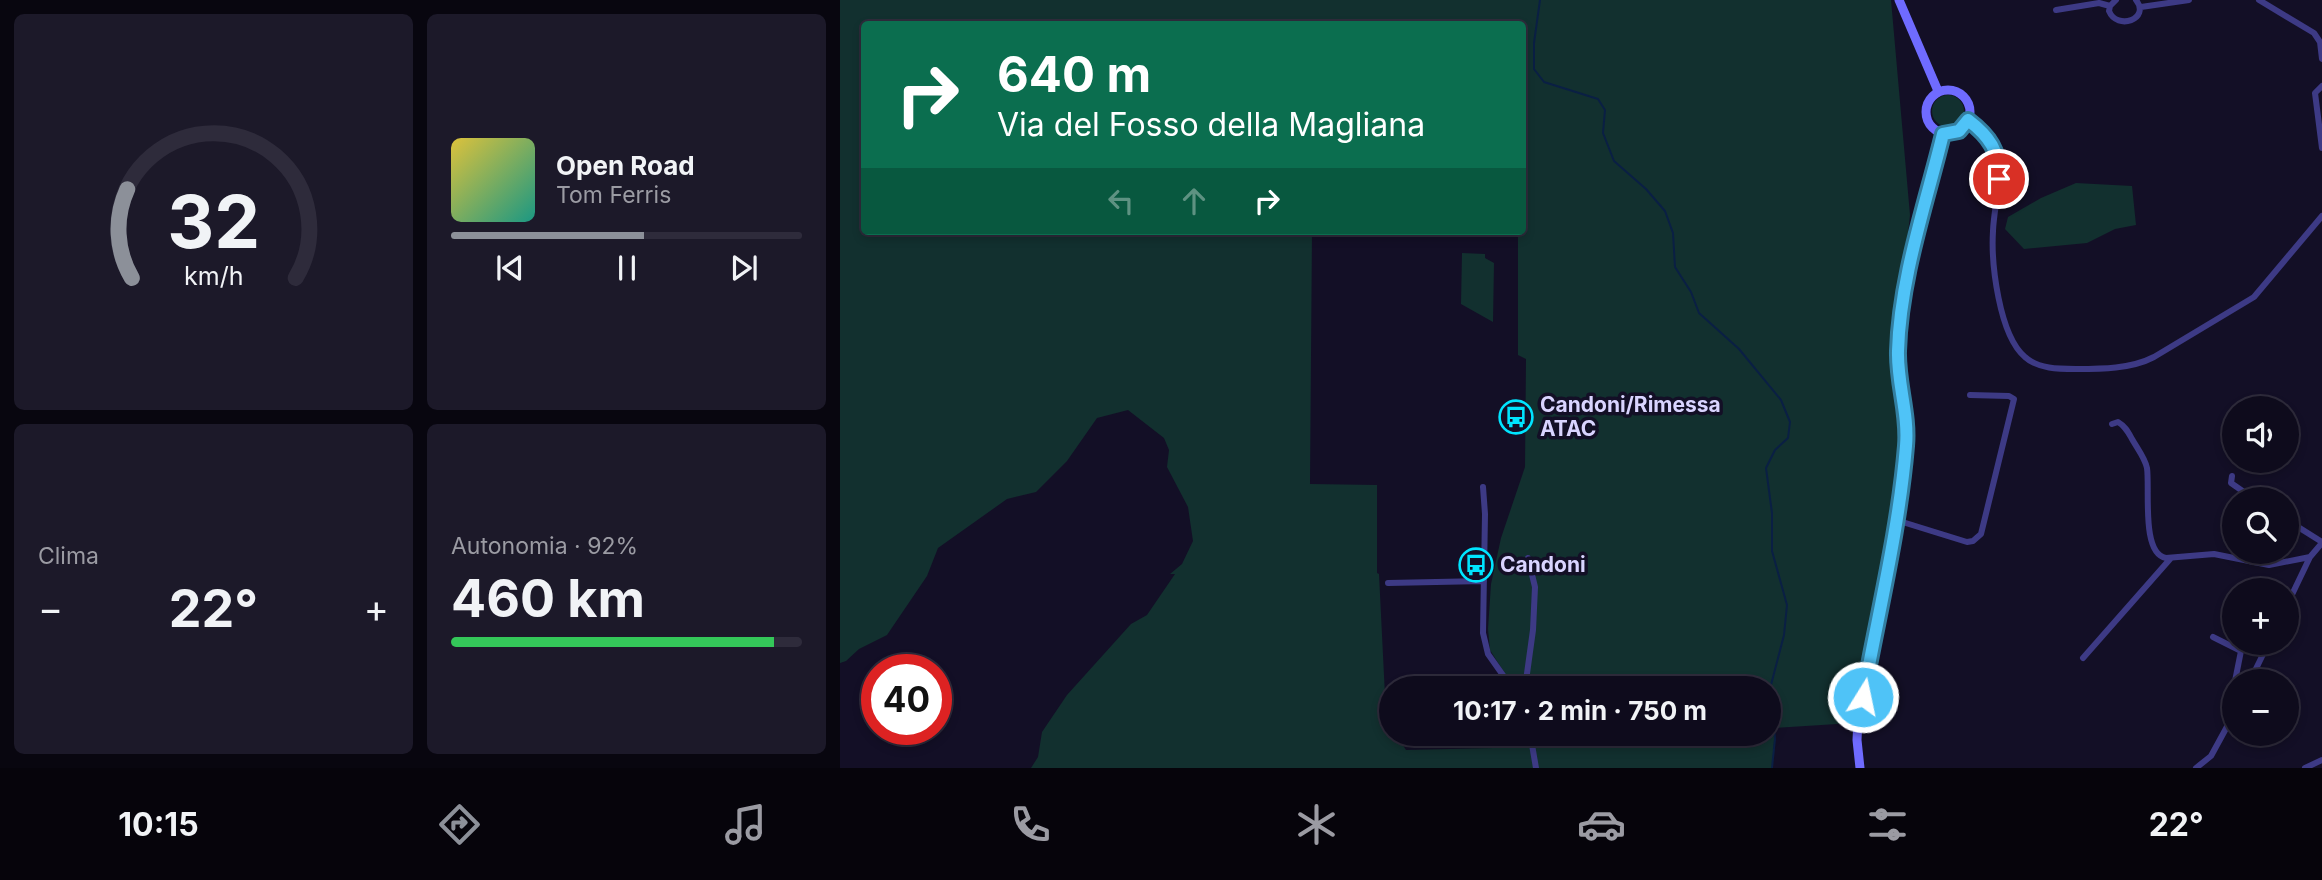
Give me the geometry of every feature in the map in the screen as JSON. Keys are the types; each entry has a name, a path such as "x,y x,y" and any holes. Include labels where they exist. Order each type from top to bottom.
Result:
{"street":[{"path":"1899,0 1938,91"},
{"path":"2136,0 2141,7"},
{"path":"2141,7 2189,0"},
{"path":"2259,0 2314,33 2319,42 2322,59"},
{"path":"2056,10 2113,3 2109,11 2111,17 2120,22 2137,17 2141,7"},
{"path":"2322,76 2321,87 2315,93 2314,101 2322,150"},
{"path":"1954,90 1966,99 1969,106 1968,120 1959,131 1943,134 1931,127 1926,114 1928,101 1938,91 1954,90"},
{"path":"1968,120 1989,139 1998,159 2000,175 1992,240 2004,317 2021,353 2032,362 2046,367 2070,369 2123,366 2141,363 2154,357 2254,297 2322,216"},
{"path":"1860,768 1858,720 1896,520 1906,443 1905,404 1898,353 1900,330 1914,248 1943,134"},
{"path":"1896,520 1967,542 1973,541 1981,534 2014,399 2009,396 1970,396"},
{"path":"2112,424 2122,424 2145,462 2151,546 2161,558 2214,554 2255,564 2273,565 2309,557"},
{"path":"2232,476 2231,484 2236,487"},
{"path":"1483,487 1482,618 1485,645 1504,676"},
{"path":"2299,528 2322,543 2309,557 2299,579"},
{"path":"1526,676 1534,630 1535,587 1528,558"},
{"path":"2083,658 2171,558"},
{"path":"1388,583 1484,581"},
{"path":"2213,637 2241,652 2237,669"},
{"path":"2202,767 2222,737"},
{"path":"1532,746 1536,768"},
{"path":"2305,768 2322,760"}],"green space":[{"path":"840,0 1891,0 1910,215 1896,342 1904,435 1902,462 1853,723 1781,728 1781,676 1506,676 1490,650 1488,629 1491,584 1501,538 1525,467 1526,359 1518,355 1518,235 1526,235 1526,21 861,21 861,235 1312,235 1310,484 1377,485 1377,573 1384,676 1379,676 1379,746 1403,746 1406,750 1536,746 1774,746 1772,768 1031,768 1038,757 1042,732 1067,695 1131,624 1147,615 1175,574 1170,574 1182,564 1193,541 1188,507 1167,467 1169,450 1164,438 1128,410 1097,418 1067,461 1036,492 1007,499 938,548 927,576 887,635 859,649 840,663"},
{"path":"1948,95 1960,99 1964,111 1960,123 1948,127 1936,123 1932,111 1936,99"},
{"path":"2076,183 2132,186 2136,225 2115,229 2087,243 2024,249 2005,229 2008,217 2041,198"},
{"path":"1462,253 1485,254 1485,258 1494,263 1493,322 1461,304"}],"waterway":[{"path":"1540,0 1534,43 1534,69 1544,82 1598,99 1605,110 1603,133 1614,161 1646,189 1665,211 1673,233 1675,267 1691,292 1699,313 1739,349 1781,400 1790,422 1788,438 1775,450 1766,468 1772,513 1772,551 1787,605 1784,635 1771,685 1775,739 1772,768"}],"place":[{"name":"Candoni/Rimessa ATAC","path":"1516,417"},
{"name":"Candoni","path":"1476,565"}],"route":[{"path":"1863,697 1896,520 1906,443 1905,404 1898,353 1900,330 1914,248 1943,134 1959,131 1968,120 1980,129 1996,149 1999,179"}]}
